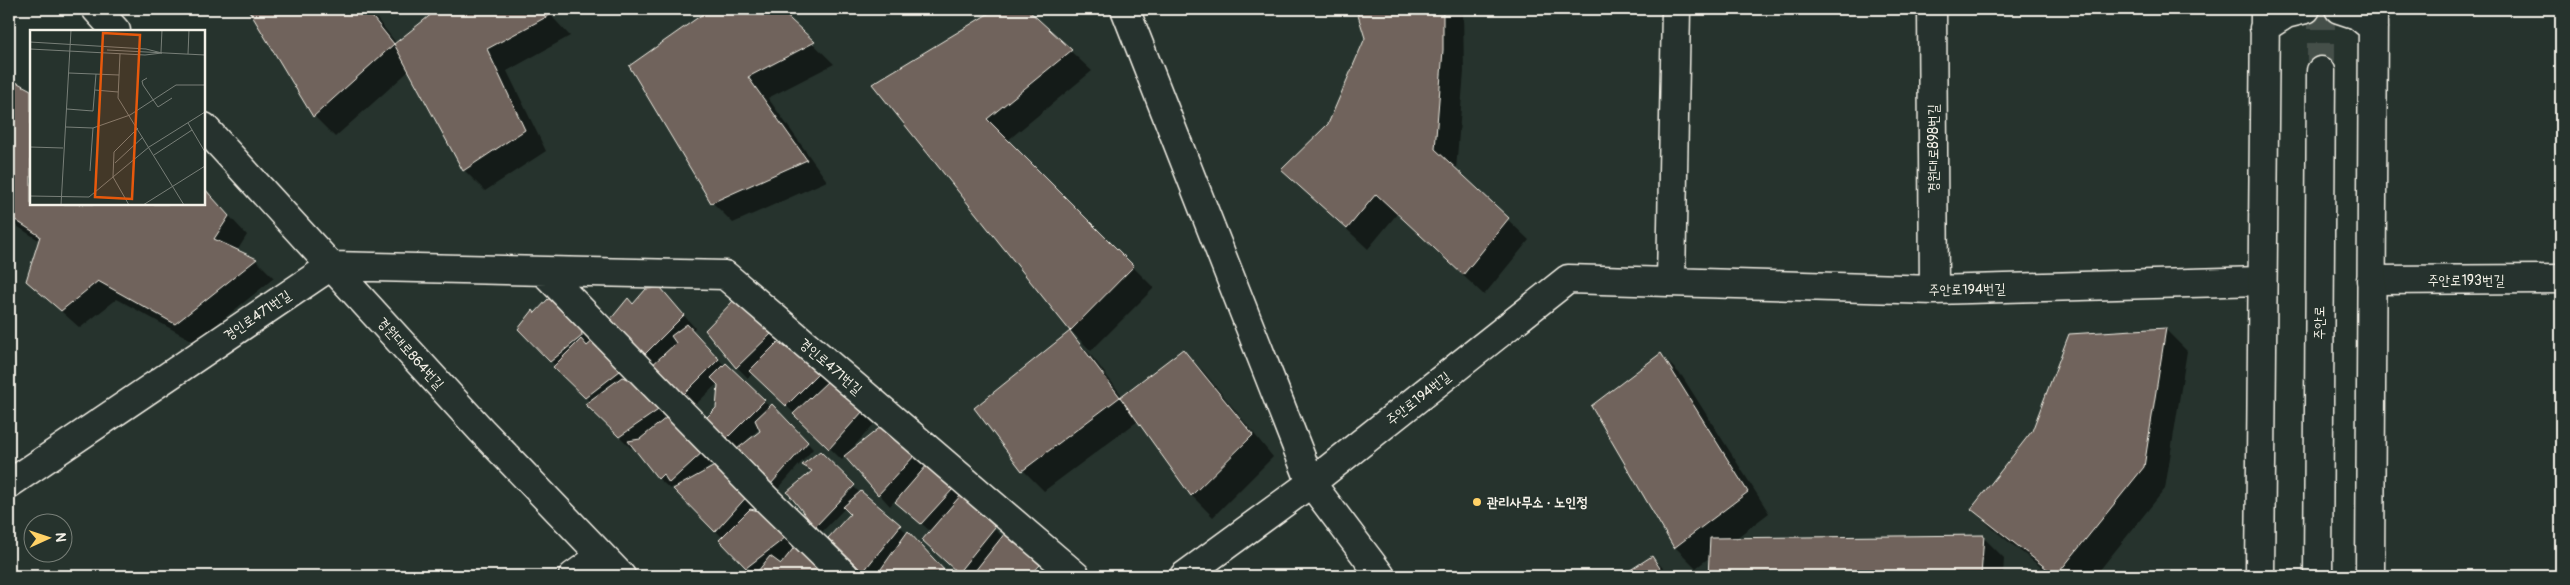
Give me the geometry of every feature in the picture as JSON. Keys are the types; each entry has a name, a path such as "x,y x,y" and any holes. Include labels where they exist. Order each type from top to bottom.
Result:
{"street":[{"path":"96,9 115,30"},
{"path":"1125,9 1311,483 1381,576"},
{"path":"1671,282 1676,9"},
{"name":"경원대로898번길","path":"1932,9 1934,290"},
{"path":"2260,576 2264,18 2306,9"},
{"path":"2339,9 2373,18 2370,576"},
{"name":"주안로","path":"2318,576 2321,71"},
{"name":"경원대로864번길","path":"205,128 481,430 621,576"},
{"name":"경인로471번길","path":"9,484 330,266 725,274 1076,576"},
{"path":"542,270 844,576"},
{"name":"주안로194번길","path":"1202,571 1568,279 1934,290 2262,281"},
{"name":"주안로193번길","path":"2371,280 2561,279"},
{"path":"573,576 601,556"}],"building":[{"path":"248,9 366,9 394,44 313,117"},
{"path":"438,9 545,9 550,15 487,49 525,130 463,171 394,44"},
{"path":"710,9 779,9 815,42 748,77 807,160 711,203 629,66"},
{"path":"996,9 1027,9 1072,50 987,119 1134,266 1070,331 872,84"},
{"path":"1356,9 1443,9 1443,50 1435,149 1509,218 1463,275 1376,194 1347,229 1281,170 1328,124 1365,38"},
{"path":"14,81 30,89 30,205 205,205 205,189 229,216 214,239 257,259 175,324 98,281 61,311 26,281 40,236 9,216 9,84"},
{"path":"661,288 684,315 643,356 610,320 628,298 633,304 646,289"},
{"path":"736,298 773,332 736,368 705,330"},
{"path":"548,299 562,300 581,322 582,336 550,362 518,329 533,310 535,313"},
{"path":"687,324 719,359 681,397 650,367 676,343 671,336"},
{"path":"2166,328 2144,467 2056,576 1971,509 2032,431 2069,334"},
{"path":"1070,331 1120,397 1022,471 974,408"},
{"path":"581,339 587,346 595,339 625,367 585,398 553,367"},
{"path":"778,342 820,372 786,406 749,371"},
{"path":"1183,349 1253,435 1191,496 1120,397"},
{"path":"1661,353 1748,492 1674,548 1591,406"},
{"path":"726,363 765,400 724,441 703,421 716,408 718,385 711,378"},
{"path":"622,377 643,383 664,406 619,437 585,404"},
{"path":"828,381 863,411 829,449 793,414"},
{"path":"772,404 808,442 771,484 737,449 760,431 755,420"},
{"path":"672,413 706,449 669,483 663,474 658,479 628,441 640,439"},
{"path":"882,426 916,454 878,495 844,456"},
{"path":"820,451 855,485 815,527 787,492 812,471 802,465"},
{"path":"720,463 750,493 715,532 673,489"},
{"path":"927,465 953,489 921,524 895,502"},
{"path":"861,491 901,525 863,572 828,538 850,514 843,507"},
{"path":"961,495 995,527 958,573 922,540"},
{"path":"750,509 764,512 790,534 746,568 719,540"},
{"path":"908,531 946,572 943,576 876,576"},
{"path":"1005,533 1040,565 1030,576 971,576"},
{"path":"1984,535 1981,576 1708,576 1710,538"},
{"path":"796,545 822,569 813,576 754,576 770,556 781,564"},
{"path":"1652,556 1665,576 1621,576"},
{"path":"1050,568 1059,576 1043,576"}],"tunnel":[{"path":"2321,9 2321,71"}],"place":[{"name":"관리사무소 · 노인정","path":"1477,502"}]}
